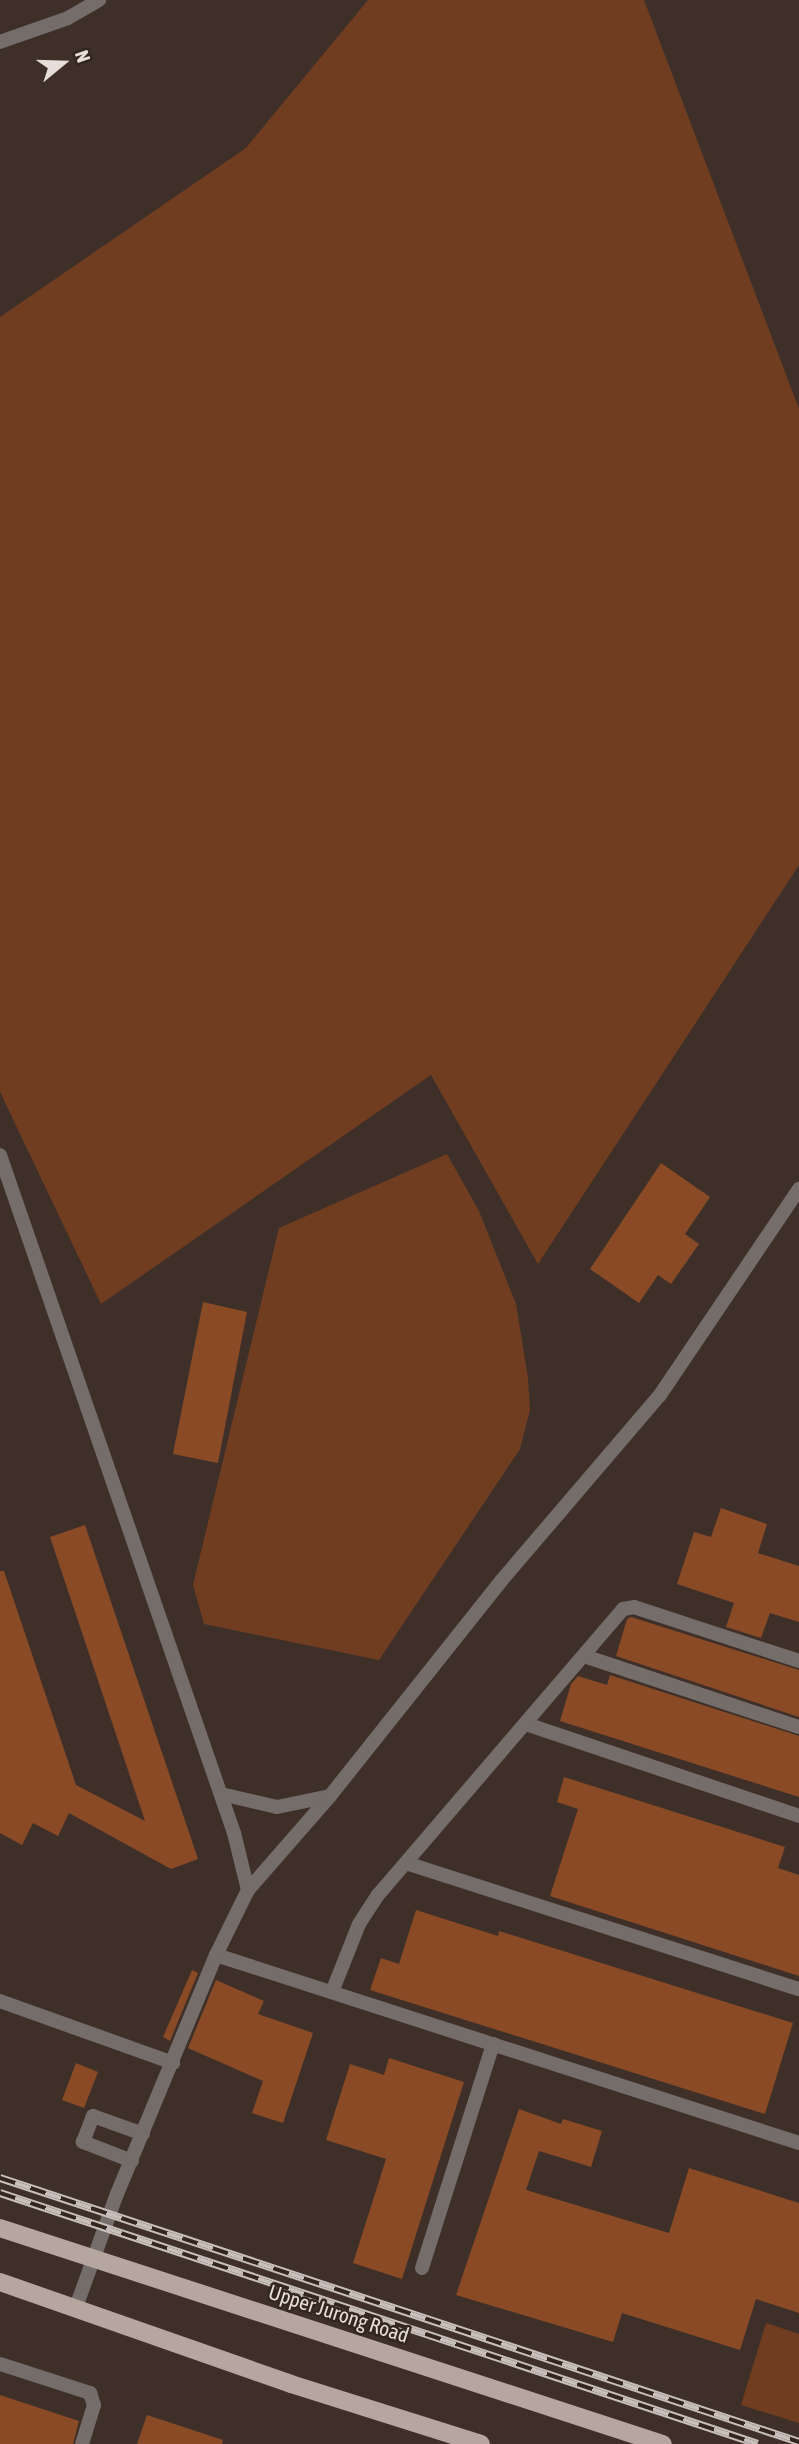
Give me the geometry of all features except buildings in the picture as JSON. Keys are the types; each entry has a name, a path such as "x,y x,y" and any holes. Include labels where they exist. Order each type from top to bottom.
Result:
{"main road":[{"name":"Upper Jurong Road","path":"0,2228 96,2257 663,2444"},
{"path":"0,2282 292,2384 481,2444"}],"lane":[{"path":"0,42 68,18 99,0"},
{"path":"0,1156 221,1794 248,1890"},
{"path":"76,2307 216,1955 248,1890 330,1796 500,1581 660,1395 799,1189"},
{"path":"332,1992 363,1915 622,1609 628,1607 799,1661"},
{"path":"584,1656 799,1727"},
{"path":"526,1724 799,1816"},
{"path":"221,1794 277,1807 330,1796"},
{"path":"406,1863 799,1990"},
{"path":"216,1955 798,2140"},
{"path":"0,2001 173,2063"},
{"path":"422,2268 493,2044"},
{"path":"132,2161 83,2142 93,2116 143,2134"},
{"path":"0,2364 90,2393 94,2405 82,2444"}],"shaded area":[{"path":"368,0 644,0 799,409 799,865 538,1264 431,1075 101,1304 0,1092 0,317 246,148"},
{"path":"447,1154 479,1211 516,1304 528,1378 530,1410 520,1449 379,1660 204,1624 193,1585 279,1228"},
{"path":"766,2323 799,2334 799,2423 741,2405"}],"railway":[{"path":"0,2178 799,2442"},
{"path":"0,2193 758,2444"}]}
